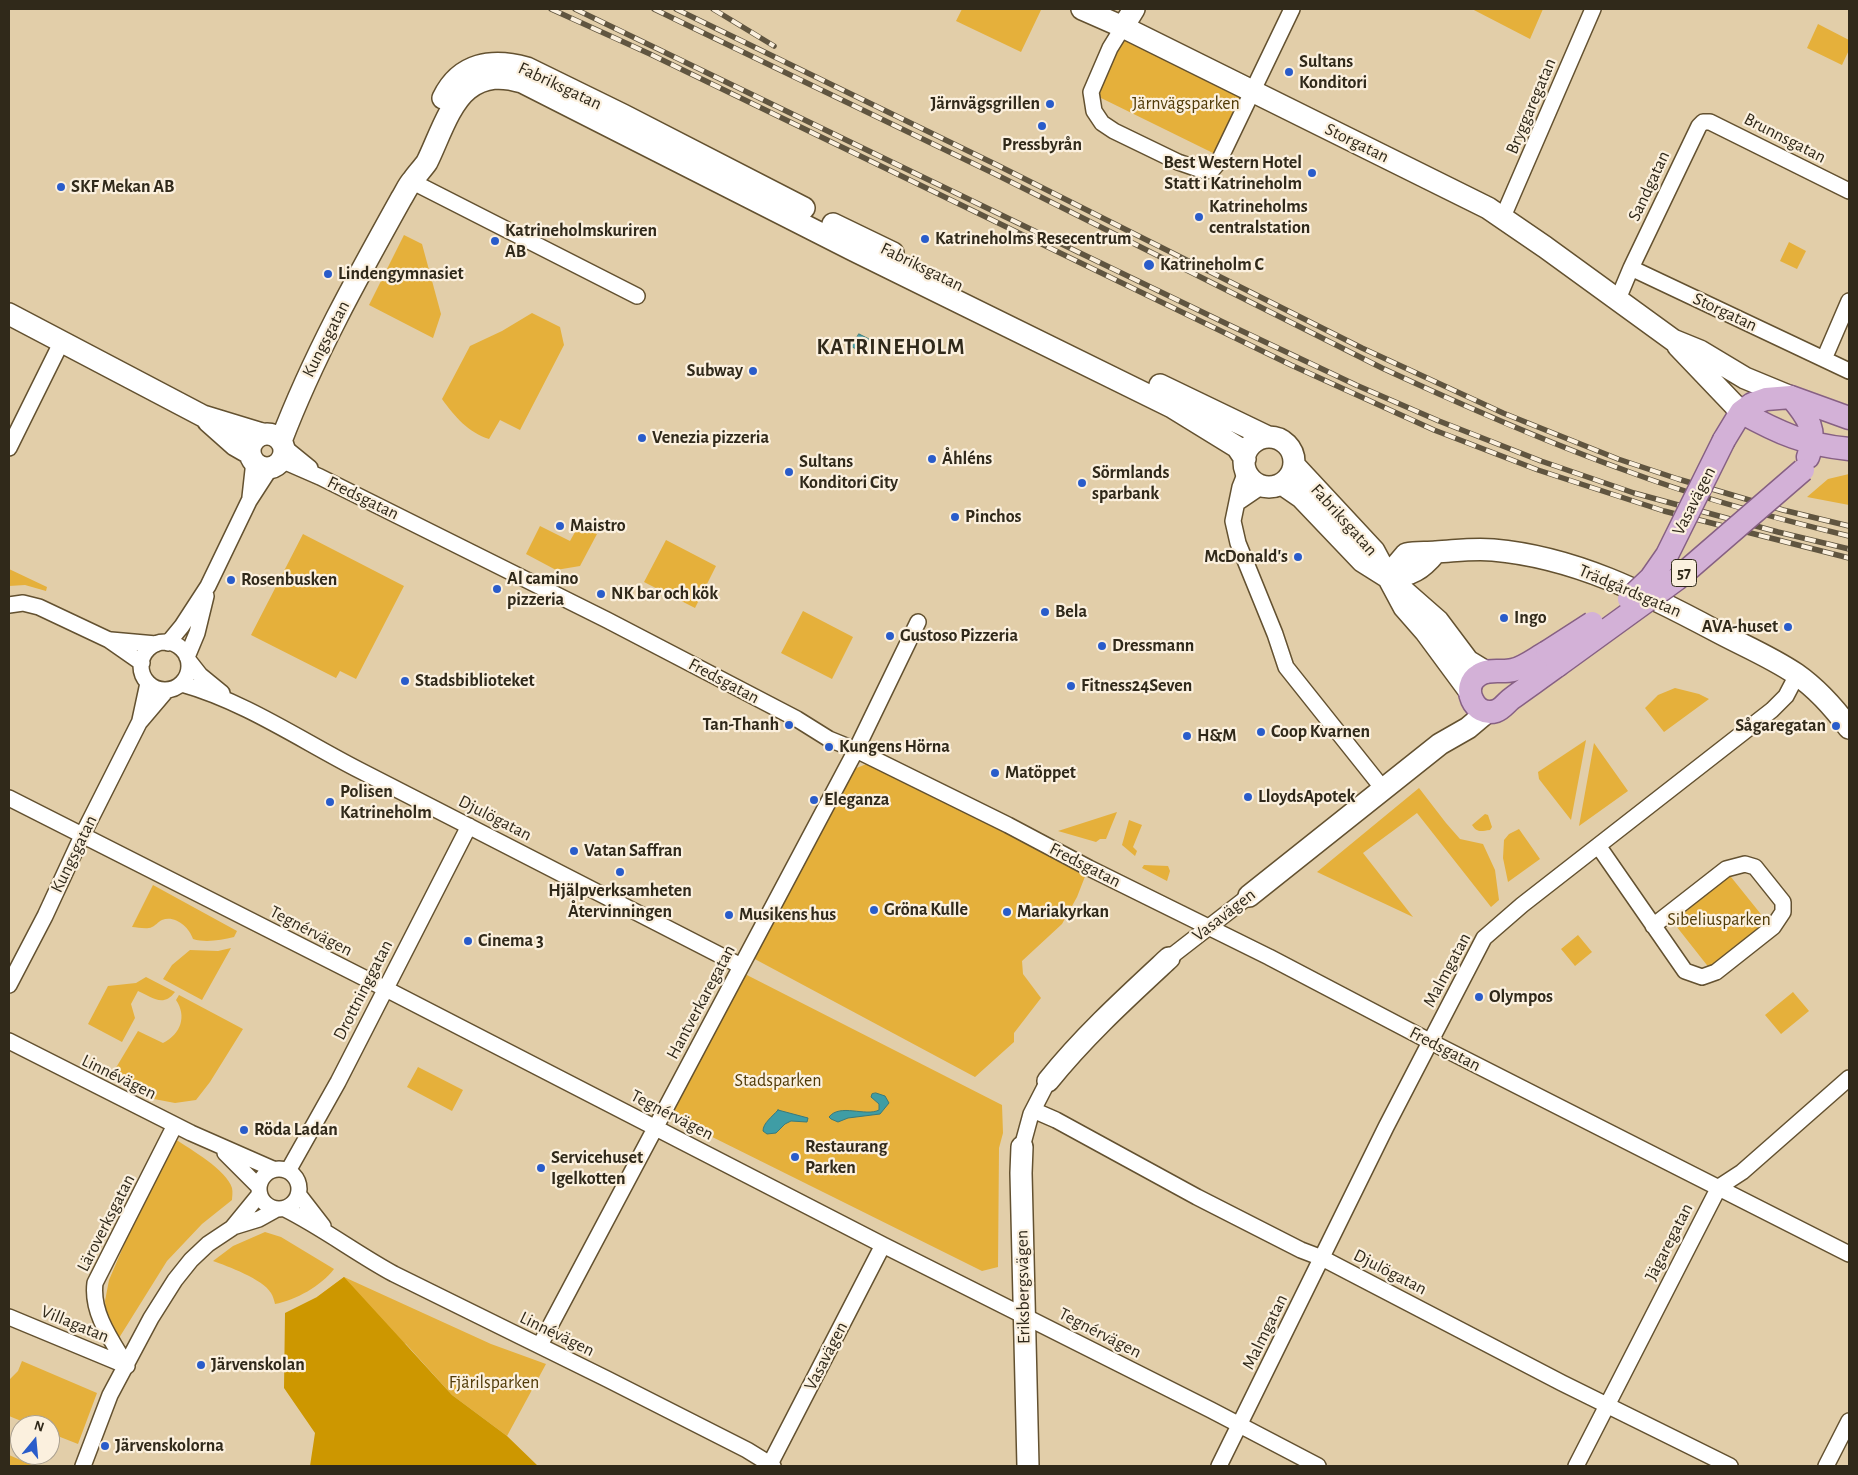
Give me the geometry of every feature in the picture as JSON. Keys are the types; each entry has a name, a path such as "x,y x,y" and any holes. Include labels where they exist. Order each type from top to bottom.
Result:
{"main road":[{"path":"1791,397 1807,419 1812,430 1813,444 1774,430 1741,412 1752,404 1766,399 1791,397 1849,418"},
{"name":"Vasavägen","path":"1741,412 1724,440 1667,555 1651,578 1631,598 1552,659 1513,670 1490,672 1476,677 1471,684 1484,702 1552,659 1677,579 1802,470"},
{"name":"57","path":"1802,470 1813,444 1847,449"},
{"name":"57","path":"1802,470 1847,449"},
{"path":"1484,702 1510,691 1508,683 1501,675 1490,672"}],"street":[{"name":"Storgatan","path":"1082,9 1123,27 1488,208 1674,340 1700,351 1746,378 1791,397"},
{"path":"1134,9 1110,48 1091,92 1094,111 1102,123 1114,131 1178,162 1204,171 1212,170 1218,163 1292,9"},
{"name":"Bryggaregatan","path":"1502,218 1593,9"},
{"name":"Fabriksgatan","path":"411,182 426,164 453,108 468,89 484,80 507,78 522,82 1092,359 1268,437"},
{"name":"Brunnsgatan","path":"1704,122 1710,122 1849,191"},
{"name":"Sandgatan","path":"1631,268 1698,126 1704,122"},
{"path":"411,182 637,296"},
{"name":"Kungsgatan","path":"162,644 182,626 208,586 249,501 269,450 345,301 411,182"},
{"name":"Storgatan","path":"1631,268 1849,371"},
{"path":"1618,299 1631,268"},
{"path":"1824,359 1849,301"},
{"name":"Fredsgatan","path":"9,314 203,416 235,445 269,450 607,620 797,719 829,739 856,750 1269,957 1431,1042 1849,1254"},
{"name":"Storgatan","path":"1674,340 1741,412"},
{"path":"9,448 62,341"},
{"name":"Fabriksgatan","path":"1092,359 1180,411 1236,448 1246,465"},
{"path":"1237,503 1289,478 1294,465 1294,457 1284,442 1277,438 1268,437 1252,444 1247,451 1246,465 1240,488 1233,521 1238,543 1275,634 1286,667 1384,790"},
{"path":"1246,465 1253,481 1270,486"},
{"name":"Fabriksgatan","path":"1294,465 1374,551 1404,607 1484,702"},
{"name":"Fabriksgatan","path":"1270,486 1285,486 1301,497 1362,561 1389,578 1438,621 1468,661 1490,672"},
{"name":"Trädgårdsgatan","path":"1389,578 1405,576 1418,570 1436,552 1464,550 1492,550 1555,561 1594,572 1671,607 1797,675 1842,718 1849,728"},
{"name":"Kungsgatan","path":"188,659 197,633 208,586"},
{"path":"9,604 23,603 40,607 109,640 142,663"},
{"name":"Hantverkaregatan","path":"540,1345 856,750 918,622"},
{"path":"109,640 162,644 178,646 188,659 188,674 182,684 166,690 156,688 148,682 144,676 142,663 146,652 162,644"},
{"name":"Djulögatan","path":"188,659 200,675 233,702"},
{"name":"Malmgatan","path":"1219,1466 1386,1127 1484,938 1522,905 1599,847 1772,710 1786,696 1797,675"},
{"name":"Kungsgatan","path":"139,723 148,682"},
{"name":"Djulögatan","path":"182,684 233,702 359,770 741,966"},
{"name":"Kungsgatan","path":"9,985 45,916 82,836 139,723 166,690"},
{"name":"Vasavägen","path":"1033,1110 1048,1081 1063,1063 1095,1029 1169,958 1384,790 1440,744 1460,718 1484,702"},
{"name":"Tegnérvägen","path":"9,798 1318,1466"},
{"name":"Drottninggatan","path":"281,1170 338,1082 469,826"},
{"path":"1599,847 1653,926 1685,971 1702,978 1716,972 1773,927 1783,912 1783,902 1755,866 1745,864 1726,869 1653,926"},
{"name":"Linnévägen","path":"9,1041 214,1144 281,1170"},
{"path":"1718,1187 1742,1172 1849,1078"},
{"name":"Djulögatan","path":"1033,1110 1056,1120 1197,1197 1301,1250 1322,1258 1562,1383 1608,1404 1730,1466"},
{"name":"Eriksbergsvägen","path":"1028,1466 1021,1173 1022,1147 1033,1110"},
{"name":"Läroverksgatan","path":"127,1366 110,1338 98,1312 94,1295 96,1283 175,1125"},
{"name":"Linnévägen","path":"214,1144 259,1191"},
{"path":"83,1466 105,1406 151,1318 175,1280 191,1260 208,1244 232,1228 259,1219 294,1203 299,1196 299,1184 295,1176 281,1170 263,1177 259,1191 232,1228"},
{"name":"Jägaregatan","path":"1576,1466 1718,1187"},
{"path":"259,1191 264,1204 273,1209 281,1209"},
{"name":"Linnévägen","path":"299,1196 326,1231"},
{"name":"Linnévägen","path":"281,1209 326,1231 364,1258 394,1274 540,1345 747,1450 771,1466"},
{"name":"Vasavägen","path":"771,1466 883,1245"},
{"name":"Villagatan","path":"9,1317 127,1366"},
{"path":"1826,1466 1849,1421"}],"green space":[{"path":"962,9 1041,10 1021,52 956,21"},
{"path":"1472,9 1543,9 1530,39"},
{"path":"1818,24 1849,40 1849,50 1842,65 1807,48"},
{"name":"Järnvägsparken","path":"1122,39 1244,96 1215,154 1099,97 1103,75"},
{"path":"404,235 422,244 441,314 433,338 369,305"},
{"path":"1789,242 1806,251 1797,269 1780,261"},
{"path":"532,313 560,327 564,345 520,430 500,420 489,439 475,433 462,423 442,399 470,346 502,331"},
{"path":"1849,474 1849,505 1807,497 1828,479"},
{"path":"579,525 597,534 580,566 556,570 526,554 540,526 570,541"},
{"path":"303,534 404,586 356,679 340,671 336,678 251,635"},
{"path":"666,540 716,566 695,608 644,582"},
{"path":"9,569 47,587 46,591 25,585 9,586"},
{"path":"803,611 853,637 832,679 781,653"},
{"path":"1675,688 1699,694 1709,699 1664,732 1645,708 1658,695"},
{"path":"1586,740 1571,820 1539,779 1538,772"},
{"path":"1594,743 1628,791 1579,826"},
{"path":"869,763 1086,874 1077,897 1062,924 1022,961 1023,974 1041,998 1014,1033 1014,1042 975,1077 751,957 854,769"},
{"path":"1419,788 1460,839 1483,844 1495,870 1499,900 1491,907 1417,813 1363,853 1413,917 1317,872"},
{"path":"1117,812 1106,839 1100,839 1096,842 1058,831"},
{"path":"1485,814 1488,815 1492,827 1490,830 1482,831 1474,828 1472,825"},
{"path":"1129,820 1142,825 1133,847 1137,851 1135,856 1122,845"},
{"path":"1519,829 1540,859 1508,882 1503,858 1504,840 1509,834"},
{"path":"1144,865 1168,866 1170,871 1167,881 1142,868"},
{"name":"Sibeliusparken","path":"1727,872 1768,923 1710,969 1669,917"},
{"path":"153,885 237,931 234,937 208,941 193,939 185,926 172,919 162,920 150,928 132,927"},
{"path":"1578,935 1592,952 1575,966 1561,949"},
{"path":"231,948 202,1000 163,979 172,965 190,950 218,951"},
{"name":"Stadsparken","path":"741,972 1002,1105 1003,1133 999,1148 998,1267 982,1271 668,1115"},
{"path":"146,977 175,992 171,997 157,1000 138,991 131,1004 135,1018 122,1042 88,1024 108,986 136,983"},
{"path":"1793,992 1809,1011 1781,1034 1765,1015"},
{"path":"179,995 243,1029 210,1082 196,1100 175,1103 154,1099 111,1076 138,1031 163,1043 174,1035 178,1030 181,1018 181,1012 176,1000"},
{"path":"418,1067 463,1090 452,1111 407,1087"},
{"path":"175,1139 207,1160 223,1174 232,1188 232,1200 202,1224 167,1261 119,1338 107,1318 105,1301 109,1280 130,1231"},
{"path":"265,1232 281,1237 334,1269 308,1291 275,1304 271,1293 261,1283 213,1261 233,1246"},
{"name":"Fjärilsparken","path":"344,1277 491,1344 546,1364 507,1436 452,1395 406,1344 317,1297"},
{"path":"22,1361 97,1393 78,1444 60,1437 60,1415 9,1416 9,1380 18,1371"},
{"path":"9,1455 10,1465 34,1466 9,1466"}],"shaded area":[{"path":"344,1277 452,1395 507,1436 538,1466 310,1466 315,1433 284,1388 285,1313 317,1297"}],"water":[{"path":"859,334 869,339 863,352 852,347"},
{"path":"876,1093 885,1096 889,1103 880,1114 848,1118 838,1122 829,1117 834,1113 846,1110 873,1112 879,1110 879,1104 871,1097 872,1094"},
{"path":"778,1110 808,1118 807,1122 791,1121 776,1133 767,1134 763,1131 764,1125"}],"railway":[{"path":"551,9 650,54 1291,365 1434,430 1538,470 1664,511 1849,558"},
{"path":"575,9 1225,323 1356,385 1439,421 1541,461 1634,493 1849,549"},
{"path":"654,9 995,174 1382,368 1473,409 1534,435 1654,481 1737,507 1849,536"},
{"path":"676,9 997,165 1362,348 1503,413 1618,459 1678,479 1783,510 1849,526"},
{"path":"713,9 774,46"}],"place":[{"name":"Sultans Konditori","path":"1289,72"},
{"name":"Järnvägsgrillen","path":"1050,104"},
{"name":"Pressbyrån","path":"1042,126"},
{"name":"Best Western Hotel Statt i Katrineholm","path":"1312,173"},
{"name":"SKF Mekan AB","path":"61,187"},
{"name":"Katrineholms centralstation","path":"1199,217"},
{"name":"Katrineholms Resecentrum","path":"925,239"},
{"name":"Katrineholmskuriren AB","path":"495,241"},
{"name":"Katrineholm C","path":"1149,265"},
{"name":"Lindengymnasiet","path":"328,274"},
{"name":"Subway","path":"753,371"},
{"name":"Venezia pizzeria","path":"642,438"},
{"name":"Åhléns","path":"932,459"},
{"name":"Sultans Konditori City","path":"789,472"},
{"name":"Sörmlands sparbank","path":"1082,483"},
{"name":"Pinchos","path":"955,517"},
{"name":"Maistro","path":"560,526"},
{"name":"McDonald's","path":"1298,557"},
{"name":"Rosenbusken","path":"231,580"},
{"name":"Al camino pizzeria","path":"497,589"},
{"name":"NK bar och kök","path":"601,594"},
{"name":"Bela","path":"1045,612"},
{"name":"Ingo","path":"1504,618"},
{"name":"AVA-huset","path":"1788,627"},
{"name":"Gustoso Pizzeria","path":"890,636"},
{"name":"Dressmann","path":"1102,646"},
{"name":"Stadsbiblioteket","path":"405,681"},
{"name":"Fitness24Seven","path":"1071,686"},
{"name":"Tan-Thanh","path":"789,725"},
{"name":"Sågaregatan","path":"1836,726"},
{"name":"Coop Kvarnen","path":"1261,732"},
{"name":"H&M","path":"1187,736"},
{"name":"Kungens Hörna","path":"829,747"},
{"name":"Matöppet","path":"995,773"},
{"name":"LloydsApotek","path":"1248,797"},
{"name":"Eleganza","path":"814,800"},
{"name":"Polisen Katrineholm","path":"330,802"},
{"name":"Vatan Saffran","path":"574,851"},
{"name":"Hjälpverksamheten Återvinningen","path":"620,872"},
{"name":"Gröna Kulle","path":"874,910"},
{"name":"Mariakyrkan","path":"1007,912"},
{"name":"Musikens hus","path":"729,915"},
{"name":"Cinema 3","path":"468,941"},
{"name":"Olympos","path":"1479,997"},
{"name":"Röda Ladan","path":"244,1130"},
{"name":"Restaurang Parken","path":"795,1157"},
{"name":"Servicehuset Igelkotten","path":"541,1168"},
{"name":"Järvenskolan","path":"201,1365"},
{"name":"Järvenskolorna","path":"105,1446"}],"district":[{"name":"KATRINEHOLM","path":"891,347"}]}
